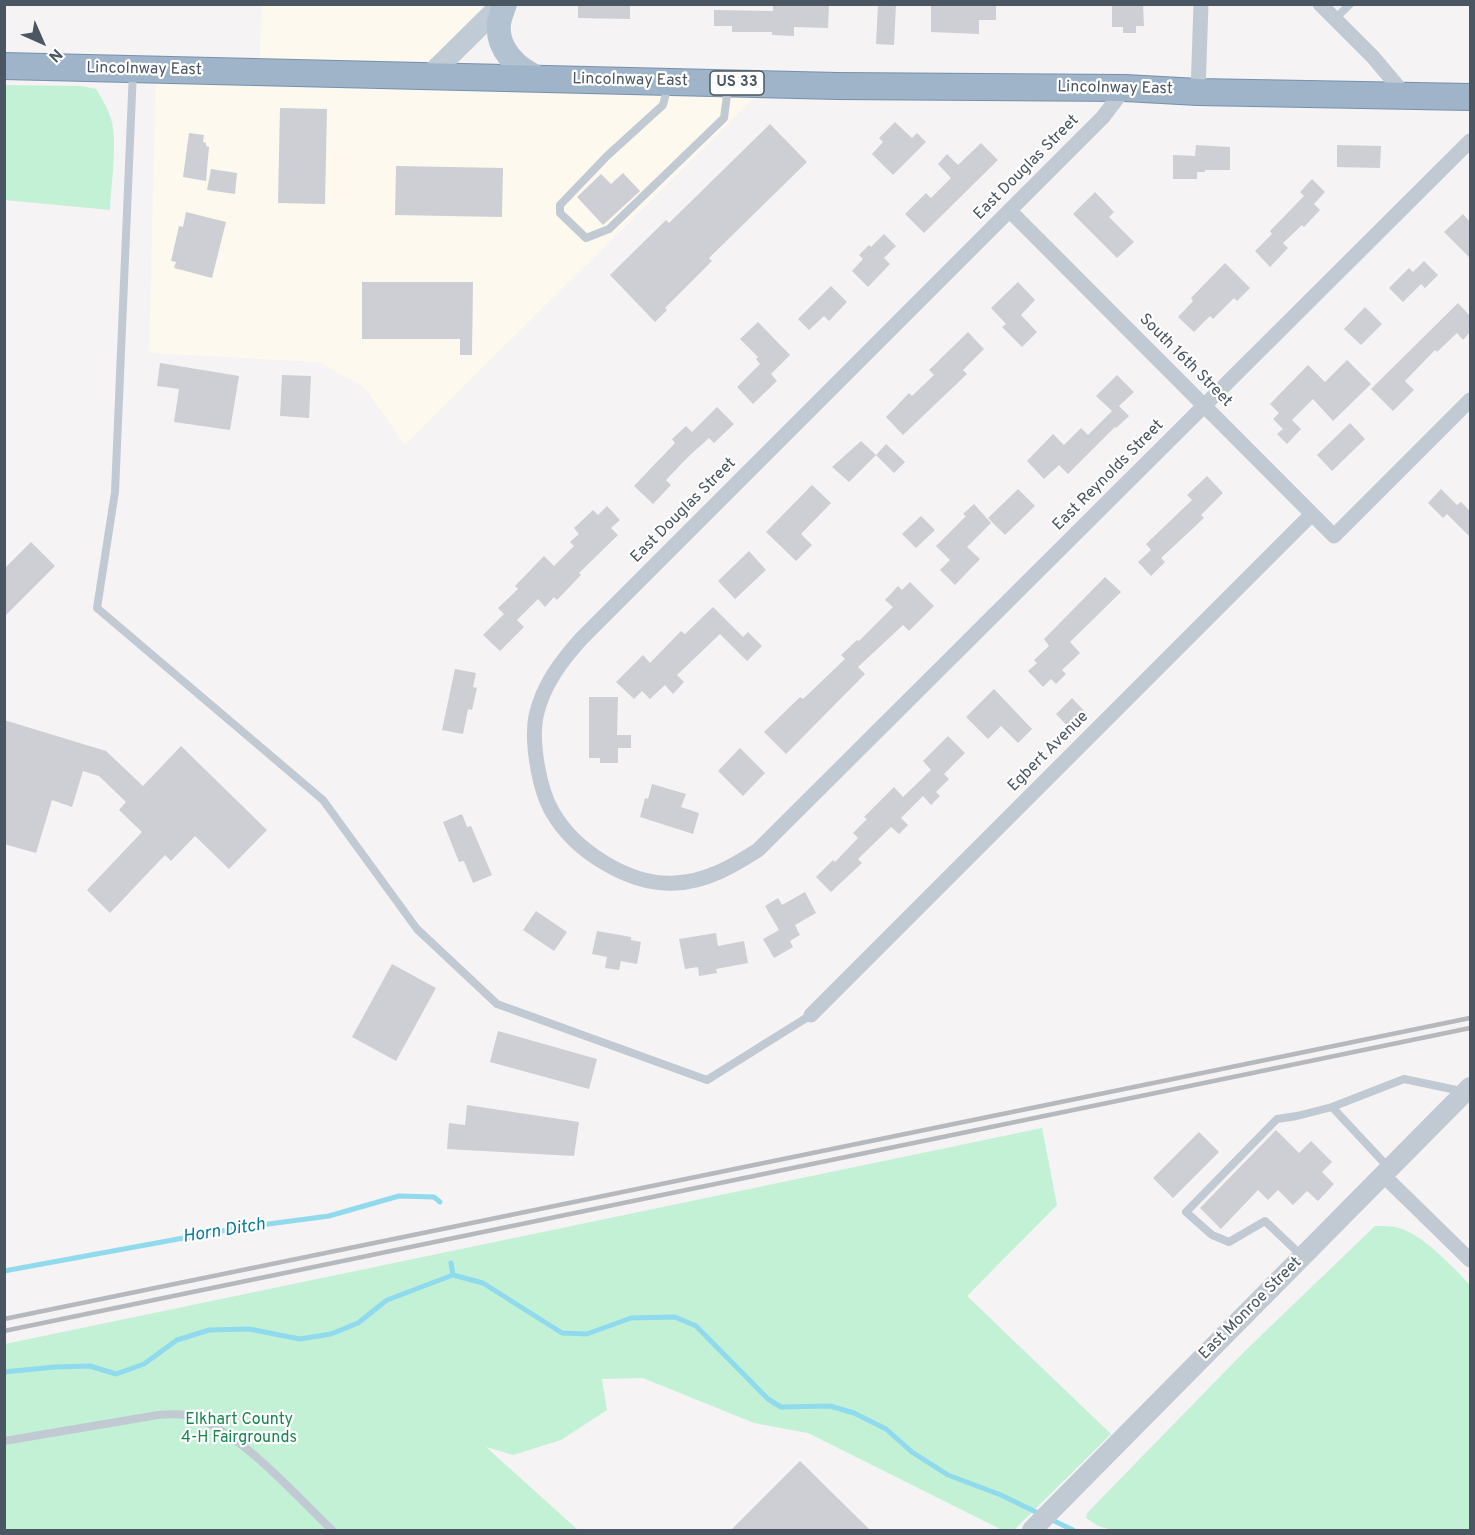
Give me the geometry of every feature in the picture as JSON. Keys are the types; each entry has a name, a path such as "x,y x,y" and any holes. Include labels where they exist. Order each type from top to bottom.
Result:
{"highway":[{"name":"Lincolnway East","path":"4,66 1470,97"}],"main road":[{"path":"429,76 504,4"},
{"path":"504,4 499,23 505,49 513,62 524,72 538,78"}],"street":[{"path":"1198,92 1201,4"},
{"path":"1320,4 1373,57 1405,95"},
{"name":"East Douglas Street","path":"774,836 742,861 721,872 698,880 674,884 648,881 626,874 605,863 568,833 553,813 544,793 535,744 536,718 542,696 553,673 582,638 1103,117 1125,88"},
{"name":"East Reynolds Street","path":"774,836 1470,141"},
{"name":"South 16th Street","path":"1010,211 1334,536 1470,400"},
{"name":"Egbert Avenue","path":"811,1015 1312,514"},
{"name":"East Monroe Street","path":"1032,1530 1468,1090"},
{"path":"1386,1172 1470,1260"}],"lane":[{"path":"1335,19 1350,4"},
{"path":"133,70 115,492 97,609 323,800 417,929 497,1004 707,1080 811,1015"},
{"path":"669,81 663,105 560,205 560,213 586,238 609,229 724,118 729,83"},
{"path":"1302,1257 1265,1221 1229,1242 1212,1235 1186,1212 1277,1119 1332,1107 1404,1079 1468,1090"},
{"path":"1332,1107 1386,1172"},
{"path":"4,1441 158,1415 183,1414 212,1425 231,1436 332,1530"}],"shaded area":[{"path":"262,5 501,5 429,76 767,85 405,445 365,388 319,362 149,353 156,69 259,71"}],"green space":[{"path":"5,85 81,86 96,89 105,104 113,128 114,151 110,210 5,200"},
{"name":"Elkhart County 4-H Fairgrounds","path":"1042,1128 1057,1205 967,1296 1111,1434 1014,1530 1002,1530 808,1433 754,1423 643,1378 602,1379 607,1410 561,1440 513,1455 486,1447 578,1530 5,1530 5,1344"},
{"path":"1375,1226 1390,1226 1408,1231 1437,1252 1470,1285 1470,1530 1112,1530 1098,1526 1086,1518 1087,1513 1246,1350"}],"building":[{"path":"578,4 630,4 630,19 578,18"},
{"path":"773,4 829,4 828,28 794,27 794,36 772,35 772,32 732,32 732,26 714,26 714,10 773,11"},
{"path":"878,4 896,4 894,45 876,44"},
{"path":"931,4 996,4 996,20 979,20 979,34 931,32"},
{"path":"1112,4 1143,4 1144,26 1136,26 1136,33 1123,33 1123,27 1112,27"},
{"path":"280,108 327,109 325,204 278,203"},
{"path":"895,122 912,138 917,133 926,142 893,175 872,154 883,142 879,138"},
{"path":"770,124 807,162 709,258 712,261 665,308 667,310 655,322 610,275 666,220 669,223"},
{"path":"189,133 204,135 203,142 209,147 206,181 183,177"},
{"path":"981,143 998,160 924,233 905,214 926,193 931,198 951,178 938,164 947,154 958,165"},
{"path":"1196,145 1230,147 1230,170 1205,170 1205,172 1197,172 1197,179 1173,179 1173,155 1195,156"},
{"path":"1337,145 1381,146 1380,168 1337,167"},
{"path":"396,166 503,168 502,217 395,215"},
{"path":"211,169 237,173 235,194 207,190"},
{"path":"623,173 640,191 603,225 577,197 601,174 611,184"},
{"path":"1312,179 1325,192 1314,204 1320,210 1304,227 1302,225 1283,243 1288,248 1270,267 1255,251 1272,234 1270,231 1304,196 1300,192"},
{"path":"1095,192 1114,212 1109,217 1134,242 1117,258 1073,214"},
{"path":"186,212 226,222 212,278 174,268 176,262 171,261 179,226 183,227"},
{"path":"1463,214 1470,222 1470,258 1444,232"},
{"path":"884,234 896,246 884,258 890,264 868,287 852,271 863,259 859,255"},
{"path":"1424,261 1438,275 1425,288 1421,284 1403,302 1389,288 1409,268 1413,272"},
{"path":"1225,263 1250,288 1237,301 1234,298 1213,319 1210,316 1194,332 1178,317 1193,301 1191,298"},
{"path":"362,282 473,282 472,355 460,355 460,339 362,339"},
{"path":"1018,282 1035,300 1021,315 1037,332 1022,347 1002,327 1006,324 991,308"},
{"path":"831,286 847,302 829,321 824,316 809,330 798,319"},
{"path":"1458,303 1470,316 1470,332 1463,340 1457,333 1437,352 1435,350 1405,381 1414,390 1393,411 1371,389"},
{"path":"1365,307 1382,324 1361,345 1344,329"},
{"path":"758,322 790,355 771,374 777,381 753,404 737,387 760,364 756,359 758,357 740,339"},
{"path":"968,332 984,349 963,370 967,374 903,435 886,417 909,393 912,396 934,375 929,370"},
{"path":"1347,360 1371,384 1333,421 1313,399 1292,420 1301,429 1287,444 1277,434 1283,429 1273,419 1279,413 1270,404 1308,365 1325,382"},
{"path":"160,363 239,376 230,430 174,422 179,389 157,386"},
{"path":"282,375 311,376 309,418 280,416"},
{"path":"1117,375 1134,392 1119,406 1129,416 1068,474 1059,465 1044,479 1027,461 1053,434 1064,445 1081,428 1088,435 1112,411 1096,396"},
{"path":"717,407 734,424 714,443 709,438 689,456 666,480 671,485 653,504 634,486 675,443 672,439 686,426 692,432"},
{"path":"1350,423 1365,439 1332,471 1317,455"},
{"path":"861,441 876,455 849,482 832,467"},
{"path":"886,444 905,462 894,473 876,455"},
{"path":"1207,476 1223,493 1201,515 1204,518 1161,558 1165,562 1151,576 1138,562 1151,550 1146,544 1192,500 1187,495"},
{"path":"812,485 831,503 801,534 812,545 796,561 766,532"},
{"path":"1018,489 1035,506 1005,535 988,518"},
{"path":"1441,489 1457,505 1461,502 1470,511 1470,537 1447,514 1443,518 1428,503"},
{"path":"974,504 991,523 967,547 980,559 955,585 940,570 950,560 936,546 966,516 963,514"},
{"path":"607,506 620,520 611,528 618,535 579,573 581,575 557,600 554,597 545,607 538,599 517,620 524,627 500,651 483,635 504,614 498,608 518,589 515,586 544,556 554,566 574,546 570,542 579,534 574,528 593,510 598,515"},
{"path":"921,516 935,530 916,548 902,534"},
{"path":"31,542 55,566 4,617 4,569"},
{"path":"749,551 766,570 735,599 718,581"},
{"path":"1105,577 1121,592 1070,642 1080,653 1062,670 1066,674 1056,684 1051,679 1043,687 1028,671 1037,663 1034,660 1049,646 1044,639"},
{"path":"910,582 934,606 909,631 903,625 858,667 865,674 786,754 764,732 800,697 803,699 845,659 841,655 857,640 859,641 893,607 885,600 898,586 902,590"},
{"path":"713,607 743,637 748,632 762,646 747,661 720,634 677,675 684,682 673,694 665,685 650,699 642,691 634,699 616,682 643,655 650,663 681,631 685,634"},
{"path":"455,669 476,673 473,687 477,688 472,710 468,709 463,734 442,730"},
{"path":"994,689 1032,729 1018,743 1001,726 988,739 966,717"},
{"path":"589,697 618,697 617,735 631,735 631,748 618,748 618,763 600,763 600,758 589,758"},
{"path":"1072,698 1089,716 1073,732 1056,714"},
{"path":"4,720 106,751 143,786 181,746 267,830 229,869 195,836 171,861 165,855 110,913 87,890 142,832 119,810 126,802 99,776 83,771 72,807 52,800 36,853 4,844"},
{"path":"948,736 965,753 944,774 949,779 936,792 940,796 931,805 923,796 901,818 908,825 899,834 891,827 858,859 862,863 831,892 816,877 833,860 835,862 858,838 853,833 867,819 864,817 894,787 903,797 931,770 923,761"},
{"path":"740,748 765,773 743,796 718,771"},
{"path":"652,784 686,794 681,807 699,813 693,834 640,817"},
{"path":"462,814 467,827 471,826 492,875 473,883 464,861 459,862 443,822"},
{"path":"805,892 816,913 795,925 800,935 790,941 793,947 774,958 763,939 779,930 765,906 778,898 782,905"},
{"path":"536,911 567,932 554,951 523,930"},
{"path":"597,931 631,937 631,940 641,942 637,964 621,961 619,970 605,968 607,957 592,954"},
{"path":"716,933 718,946 744,941 748,963 716,969 717,973 699,976 698,967 685,969 679,939"},
{"path":"392,964 436,988 396,1061 352,1037"},
{"path":"498,1031 597,1059 589,1089 490,1062"},
{"path":"467,1105 579,1122 574,1156 447,1149 449,1123 465,1125"},
{"path":"1276,1130 1299,1153 1311,1141 1332,1162 1322,1172 1334,1184 1318,1201 1307,1191 1293,1205 1278,1190 1268,1200 1258,1190 1221,1229 1200,1208"},
{"path":"1199,1132 1219,1152 1173,1198 1153,1178"},
{"path":"800,1461 870,1530 731,1530"}],"waterway":[{"name":"Horn Ditch","path":"4,1271 238,1228 329,1216 399,1196 434,1197 440,1202"},
{"path":"451,1263 453,1275"},
{"path":"4,1372 90,1366 116,1374 144,1364 177,1340 209,1330 249,1329 300,1339 331,1334 358,1323 387,1300 453,1275 483,1283 562,1333 587,1334 631,1318 675,1317 696,1326 768,1399 781,1407 830,1406 854,1413 886,1429 912,1452 948,1475 1001,1495 1042,1515"},
{"path":"1050,1519 1073,1530"}],"railway":[{"path":"4,1319 1470,1018"},
{"path":"4,1331 1470,1028"}]}
